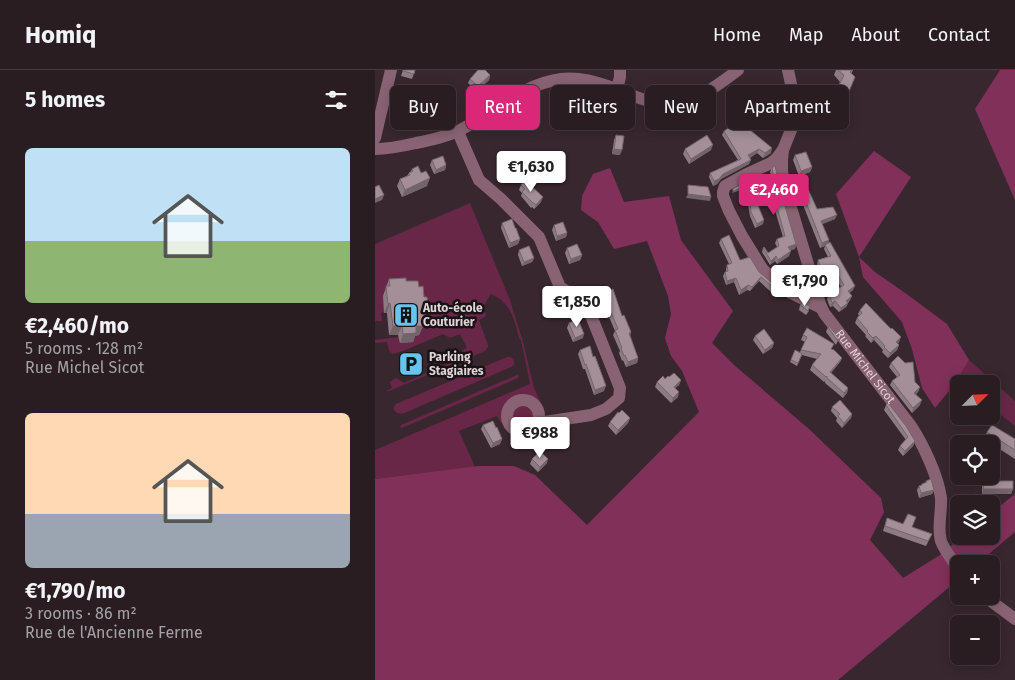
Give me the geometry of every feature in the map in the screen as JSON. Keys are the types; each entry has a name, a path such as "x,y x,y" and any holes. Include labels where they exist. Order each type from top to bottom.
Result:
{"street":[{"path":"375,138 391,70"},
{"path":"618,85 620,70"},
{"path":"635,96 651,102 675,104 689,101 702,96 738,70"},
{"name":"Rue Michel Sicot","path":"788,70 797,107 795,120 783,150 782,168 821,308 911,426 921,442 940,492 940,536 950,556"},
{"path":"375,150 441,138 458,132 520,93 552,81 580,79 606,85"},
{"path":"458,132 479,180 539,237 559,287 586,303 620,388 619,398 606,409 591,415 538,423"},
{"path":"783,150 771,163 725,186 723,196 742,236 763,270 791,293 821,308"},
{"path":"996,605 1015,619"}],"shaded area":[{"path":"1000,70 1015,70 1015,200 975,109"},
{"path":"874,151 911,177 859,257 836,194"},
{"path":"610,168 624,202 669,196 681,240 733,311 712,343 734,365 809,429 881,498 884,512 870,540 903,578 940,555 952,545 1000,545 988,555 950,555 950,587 838,680 375,680 375,479 478,466 514,466 535,475 587,525 699,412 682,371 671,356 665,338 671,314 668,296 647,241 614,249 598,222 581,210 582,196 593,174"},
{"path":"470,203 510,300 523,342 534,388 543,407 541,408 529,397 517,398 507,405 504,415 505,421 501,423 497,416 459,431 475,467 375,479 375,450 530,384 521,340 511,312 503,302 491,294 483,307 486,316 479,320 488,345 485,351 386,391 392,388 390,382 396,378 404,383 466,356 460,352 467,348 460,334 450,338 443,334 393,354 389,351 387,342 375,343 375,340 399,337 400,343 412,342 420,318 425,317 384,312 381,313 382,321 375,321 375,244"},
{"path":"859,257 875,272 947,324 969,360 960,375 950,375 950,390 935,408 922,388 912,349 902,322 863,277"},
{"path":"507,357 511,357 514,361 514,365 511,367 402,414 394,410 396,404"},
{"path":"969,360 986,375 960,375"},
{"path":"517,375 519,376 518,378 402,428 400,427 401,425"},
{"path":"1000,388 1015,401 1015,426 1000,414"},
{"path":"524,405 532,408 535,416 532,424 524,427 516,424 513,416 516,408"},
{"path":"1015,494 1015,532 1000,545 1000,506"}],"building":[{"path":"403,70 415,70 414,74"},
{"path":"478,70 485,70 490,75 479,85 470,79"},
{"path":"838,70 852,70 850,72 855,77 849,91 849,85 839,85 844,75"},
{"path":"750,130 772,148 765,153 759,149 748,155 751,160 723,174 714,181 710,173 741,159 724,131"},
{"path":"616,135 624,136 622,150 614,149"},
{"path":"707,135 713,145 691,159 685,149"},
{"path":"806,152 812,167 801,171 795,155"},
{"path":"443,156 446,165 436,170 432,160"},
{"path":"418,166 421,173 426,171 430,178 405,190 400,179 410,175 409,173 413,171 412,169"},
{"path":"775,166 796,244 788,247 791,251 778,260 776,256 771,261 763,248 768,253 779,246 777,239 785,236 773,193 757,198 764,220 757,224 751,212 750,200 748,200 760,182 765,185 775,182 772,168"},
{"path":"525,180 543,197 536,205 522,192 525,189 521,185"},
{"path":"804,180 817,209 833,207 837,215 821,221 829,240 822,243 798,182"},
{"path":"743,183 744,187 733,191 733,189"},
{"path":"379,185 384,195 375,199 375,187"},
{"path":"688,185 708,187 711,197 688,194"},
{"path":"512,219 520,239 510,243 502,223"},
{"path":"563,222 567,233 557,236 554,225"},
{"path":"729,235 740,260 750,257 759,272 776,286 774,288 761,277 752,287 748,285 741,290 736,278 727,281 725,272 728,271 727,265 732,263 721,239"},
{"path":"830,242 855,286 848,291 852,296 846,301 848,303 841,308 835,301 832,303 829,294 844,285 838,275 824,278 818,260 831,256 825,245"},
{"path":"577,244 582,255 571,259 567,248"},
{"path":"529,246 534,258 524,262 519,250"},
{"name":"Auto-école Couturier","path":"406,278 406,281 418,281 419,287 423,286 428,308 423,308 423,326 416,326 416,333 403,334 402,325 393,326 386,286 390,286 389,279"},
{"path":"613,289 622,316 624,315 631,332 629,333 638,358 628,362 615,330 618,329 603,293"},
{"path":"803,303 810,306 808,311 800,305"},
{"path":"866,303 901,337 896,342 899,345 890,353 876,336 873,338 867,332 857,318 862,313 860,310"},
{"path":"578,319 584,334 575,338 569,323"},
{"path":"828,327 839,338 837,340"},
{"path":"807,328 834,344 831,349 842,358 830,372 848,388 844,393 827,376 812,365 821,354 801,350 807,337 803,335"},
{"path":"764,329 774,343 765,350 755,336"},
{"path":"590,346 606,386 595,390 580,350"},
{"path":"795,350 802,354 798,363 791,360"},
{"path":"898,356 905,363 913,362 915,382 920,387 914,393 922,400 913,408 892,381 900,375 891,363"},
{"path":"674,373 681,380 674,387 679,392 673,398 657,382 663,376 665,379"},
{"path":"840,400 852,414 844,423 838,416 840,414 832,407"},
{"path":"888,403 915,441 905,451 900,446 908,437 886,405"},
{"path":"622,410 630,418 618,430 610,422"},
{"path":"493,421 502,439 493,443 483,425"},
{"path":"992,425 1015,439 1015,450 1000,440 1000,435 992,435 987,432"},
{"path":"565,427 568,437 554,441 551,430"},
{"path":"540,451 548,459 540,467 532,459"},
{"path":"931,479 934,490 921,493 919,486"},
{"path":"1000,481 1013,481 1013,489 983,489 984,485 1000,485"},
{"path":"908,514 916,517 912,527 932,534 928,541 885,526 887,518 903,524"}],"place":[{"name":"Auto-école Couturier","path":"406,315"},
{"name":"Parking Stagiaires","path":"411,364"}]}
